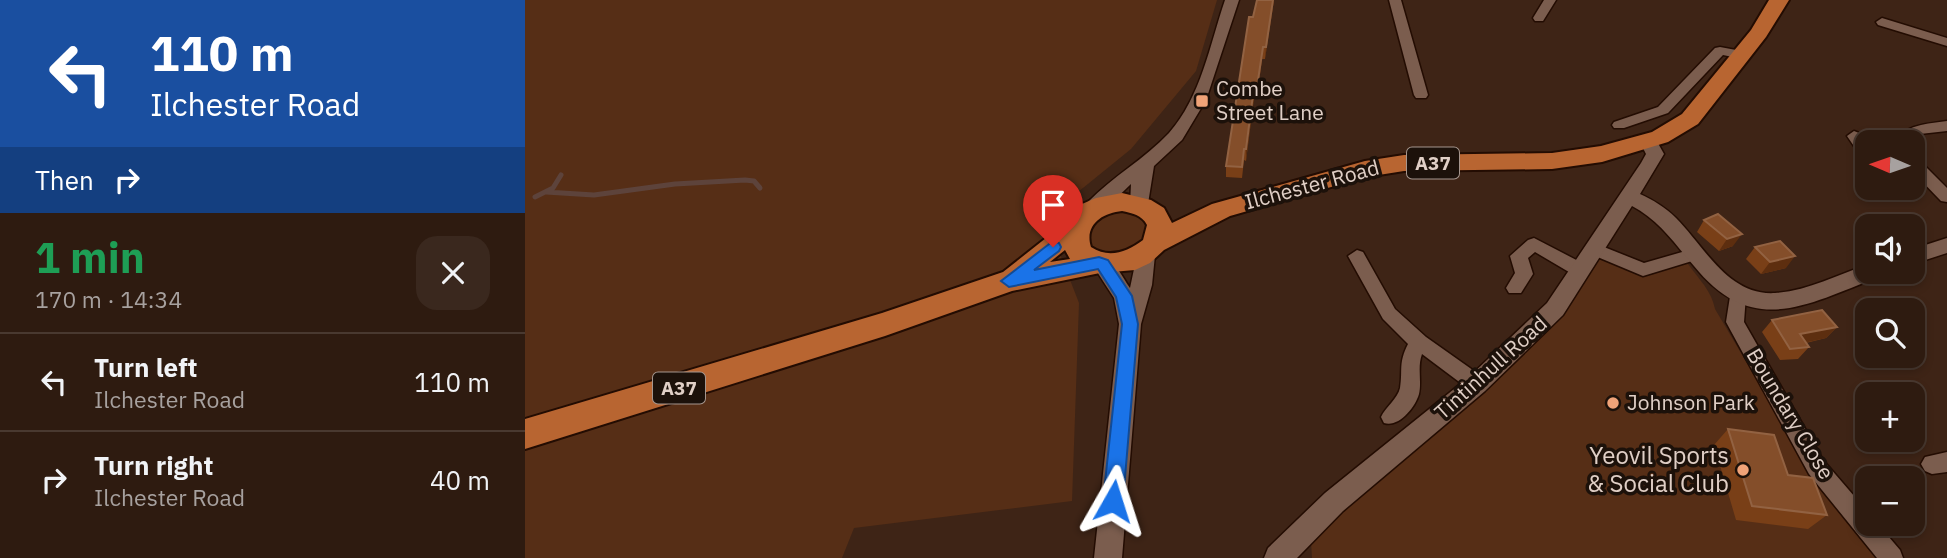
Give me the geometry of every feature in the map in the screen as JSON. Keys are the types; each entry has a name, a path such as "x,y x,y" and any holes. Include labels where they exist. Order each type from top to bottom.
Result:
{"highway":[{"name":"Ilchester Road","path":"1151,249 1221,210 1338,175 1376,167 1418,163 1552,161 1602,154 1649,142 1676,130 1690,119 1742,55 1779,0"},
{"name":"A37","path":"1009,281 1086,217 1114,202 1144,207"},
{"name":"Ilchester Road","path":"1144,207 1221,210"},
{"path":"1144,207 1157,216 1161,226 1151,249"},
{"path":"1086,217 1075,242 1079,251 1101,264"},
{"name":"A37","path":"525,434 885,324 1009,281 1101,264 1128,262 1151,249"}],"street":[{"path":"1086,217 1124,177 1161,150 1193,109 1202,93 1232,0"},
{"path":"1395,0 1421,95"},
{"path":"1539,18 1550,0"},
{"path":"1882,22 1947,42"},
{"path":"1619,125 1664,110 1714,54 1728,51 1742,55"},
{"path":"1920,130 1947,125"},
{"name":"Tintinhull Road","path":"1278,558 1334,502 1477,384 1555,309 1655,154 1649,142"},
{"path":"1144,207 1140,184 1146,161"},
{"path":"1925,176 1947,197"},
{"path":"1629,196 1654,210 1737,295 1755,301 1792,299 1855,277"},
{"path":"1515,288 1524,274 1520,256 1534,244 1580,270"},
{"path":"1925,253 1947,245"},
{"path":"1108,558 1130,324 1151,249"},
{"path":"1594,249 1643,270 1696,254"},
{"path":"1357,256 1389,314 1419,342 1477,384"},
{"path":"1101,264 1124,296 1130,324"},
{"name":"Boundary Close","path":"1737,295 1735,322 1816,467 1892,558"},
{"path":"1391,416 1410,392 1407,371 1409,358 1419,342"}],"shaded area":[{"path":"525,0 1217,0 1196,71 1131,149 1046,218 1079,303 1072,501 854,528 842,558 525,558"},
{"path":"1130,209 1149,222 1149,237 1119,256 1093,251 1083,233 1095,215"},
{"name":"Johnson Park","path":"1594,249 1643,270 1684,258 1706,288 1715,309 1781,421 1855,519 1855,536 1867,536 1884,558 1312,558 1310,525 1477,384"}],"building":[{"path":"1257,0 1273,0 1266,47 1263,47 1257,87 1254,87 1242,167 1226,166 1249,17 1253,17"},
{"path":"1718,214 1742,234 1727,239 1704,220"},
{"path":"1780,241 1795,256 1770,262 1755,247"},
{"path":"1822,310 1837,327 1800,334 1809,347 1790,349 1772,320"},
{"path":"1728,429 1774,435 1788,475 1813,478 1827,515 1752,506"}],"waterway":[{"path":"535,197 553,188 561,175"},
{"path":"546,192 594,195 675,184 745,180 754,181 760,188"}],"place":[{"name":"Combe Street Lane","path":"1202,101"},
{"name":"Johnson Park","path":"1613,403"},
{"name":"Yeovil Sports & Social Club","path":"1743,470"}],"route":[{"path":"1053,247 1009,281 1099,263 1124,296 1130,324 1113,501"}]}
